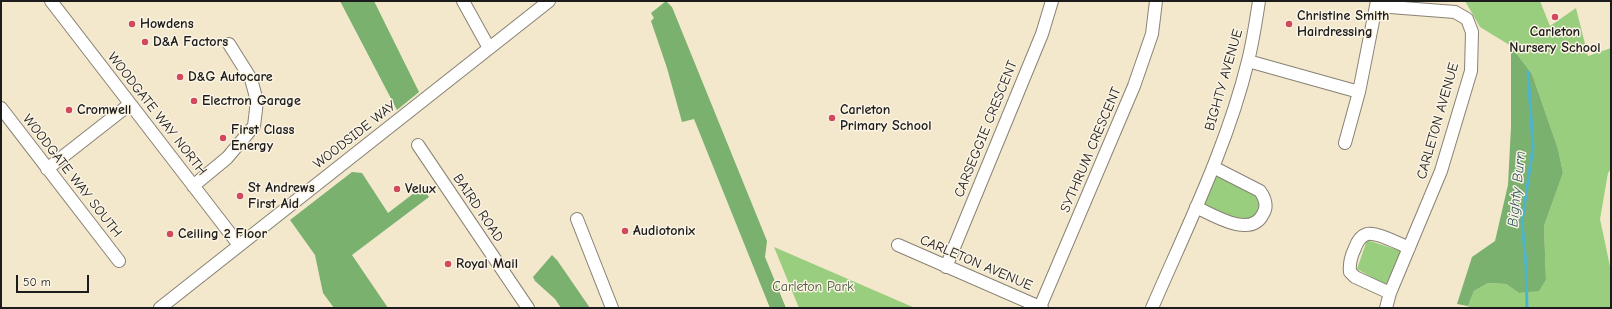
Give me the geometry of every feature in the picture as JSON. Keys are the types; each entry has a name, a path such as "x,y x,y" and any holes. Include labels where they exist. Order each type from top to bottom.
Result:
{"street":[{"name":"WOODGATE WAY NORTH","path":"51,1 239,245"},
{"path":"463,1 489,48"},
{"name":"WOODSIDE WAY","path":"160,308 549,1"},
{"name":"CARSEGGIE CRESCENT","path":"946,267 1042,34 1052,1"},
{"name":"SYTHRUM CRESCENT","path":"1041,307 1134,86 1152,34 1156,1"},
{"name":"BIGHTY AVENUE","path":"1152,308 1213,167 1232,113 1248,61 1259,1"},
{"path":"1345,143 1359,92 1377,4"},
{"name":"CARLETON AVENUE","path":"1377,4 1455,12 1467,19 1472,32 1471,70 1441,171 1390,293 1386,308"},
{"path":"193,186 227,158 254,126 257,101 251,79 228,44"},
{"path":"1248,61 1359,92"},
{"path":"47,169 130,104"},
{"name":"WOODGATE WAY SOUTH","path":"1,108 119,261"},
{"name":"BAIRD ROAD","path":"418,145 528,308"},
{"path":"1196,207 1235,224 1244,226 1256,223 1264,214 1266,202 1260,191 1213,167"},
{"path":"577,219 612,308"},
{"path":"1390,293 1355,277 1350,272 1350,259 1353,250 1357,243 1367,234 1373,234 1409,248"},
{"name":"CARLETON AVENUE","path":"898,245 1041,307"}],"green space":[{"path":"340,1 374,1 419,92 397,110"},
{"path":"666,1 672,7 767,241 765,257 786,308 770,308 694,119 682,122 667,68 651,21 654,18 651,13"},
{"path":"1465,1 1540,1 1550,26 1576,8 1588,56 1611,48 1611,169 1608,173 1600,219 1611,271 1611,308 1470,308 1468,306 1474,291 1488,283 1506,284 1519,293 1539,290 1546,280 1544,226 1563,173 1558,149 1532,74 1511,46 1480,27"},
{"path":"1511,46 1532,74 1558,149 1563,173 1544,226 1546,280 1539,291 1519,293 1506,284 1488,283 1474,291 1468,306 1457,304 1472,257 1495,241 1508,185 1511,127"},
{"path":"352,172 362,173 388,213 422,187 429,197 352,255 388,308 334,308 323,293 315,255 290,220"},
{"path":"1217,174 1250,190 1259,198 1261,208 1256,217 1243,223 1203,207"},
{"path":"1367,240 1404,252 1389,287 1357,269"},
{"name":"Carleton Park","path":"774,247 915,308 799,308"},
{"path":"552,255 590,308 561,308 555,299 535,281 533,277"}],"waterway":[{"name":"Bighty Burn","path":"1527,308 1526,265 1522,222 1533,147 1528,72"}],"place":[{"name":"Carleton Nursery School","path":"1555,17"},
{"name":"Howdens","path":"132,24"},
{"name":"Christine Smith Hairdressing","path":"1289,24"},
{"name":"D&A Factors","path":"145,42"},
{"name":"D&G Autocare","path":"180,77"},
{"name":"Electron Garage","path":"194,101"},
{"name":"Cromwell","path":"69,110"},
{"name":"Carleton Primary School","path":"832,118"},
{"name":"First Class Energy","path":"223,138"},
{"name":"Velux","path":"397,189"},
{"name":"St Andrews First Aid","path":"240,196"},
{"name":"Audiotonix","path":"625,231"},
{"name":"Ceiling 2 Floor","path":"170,234"},
{"name":"Royal Mail","path":"448,264"}]}
